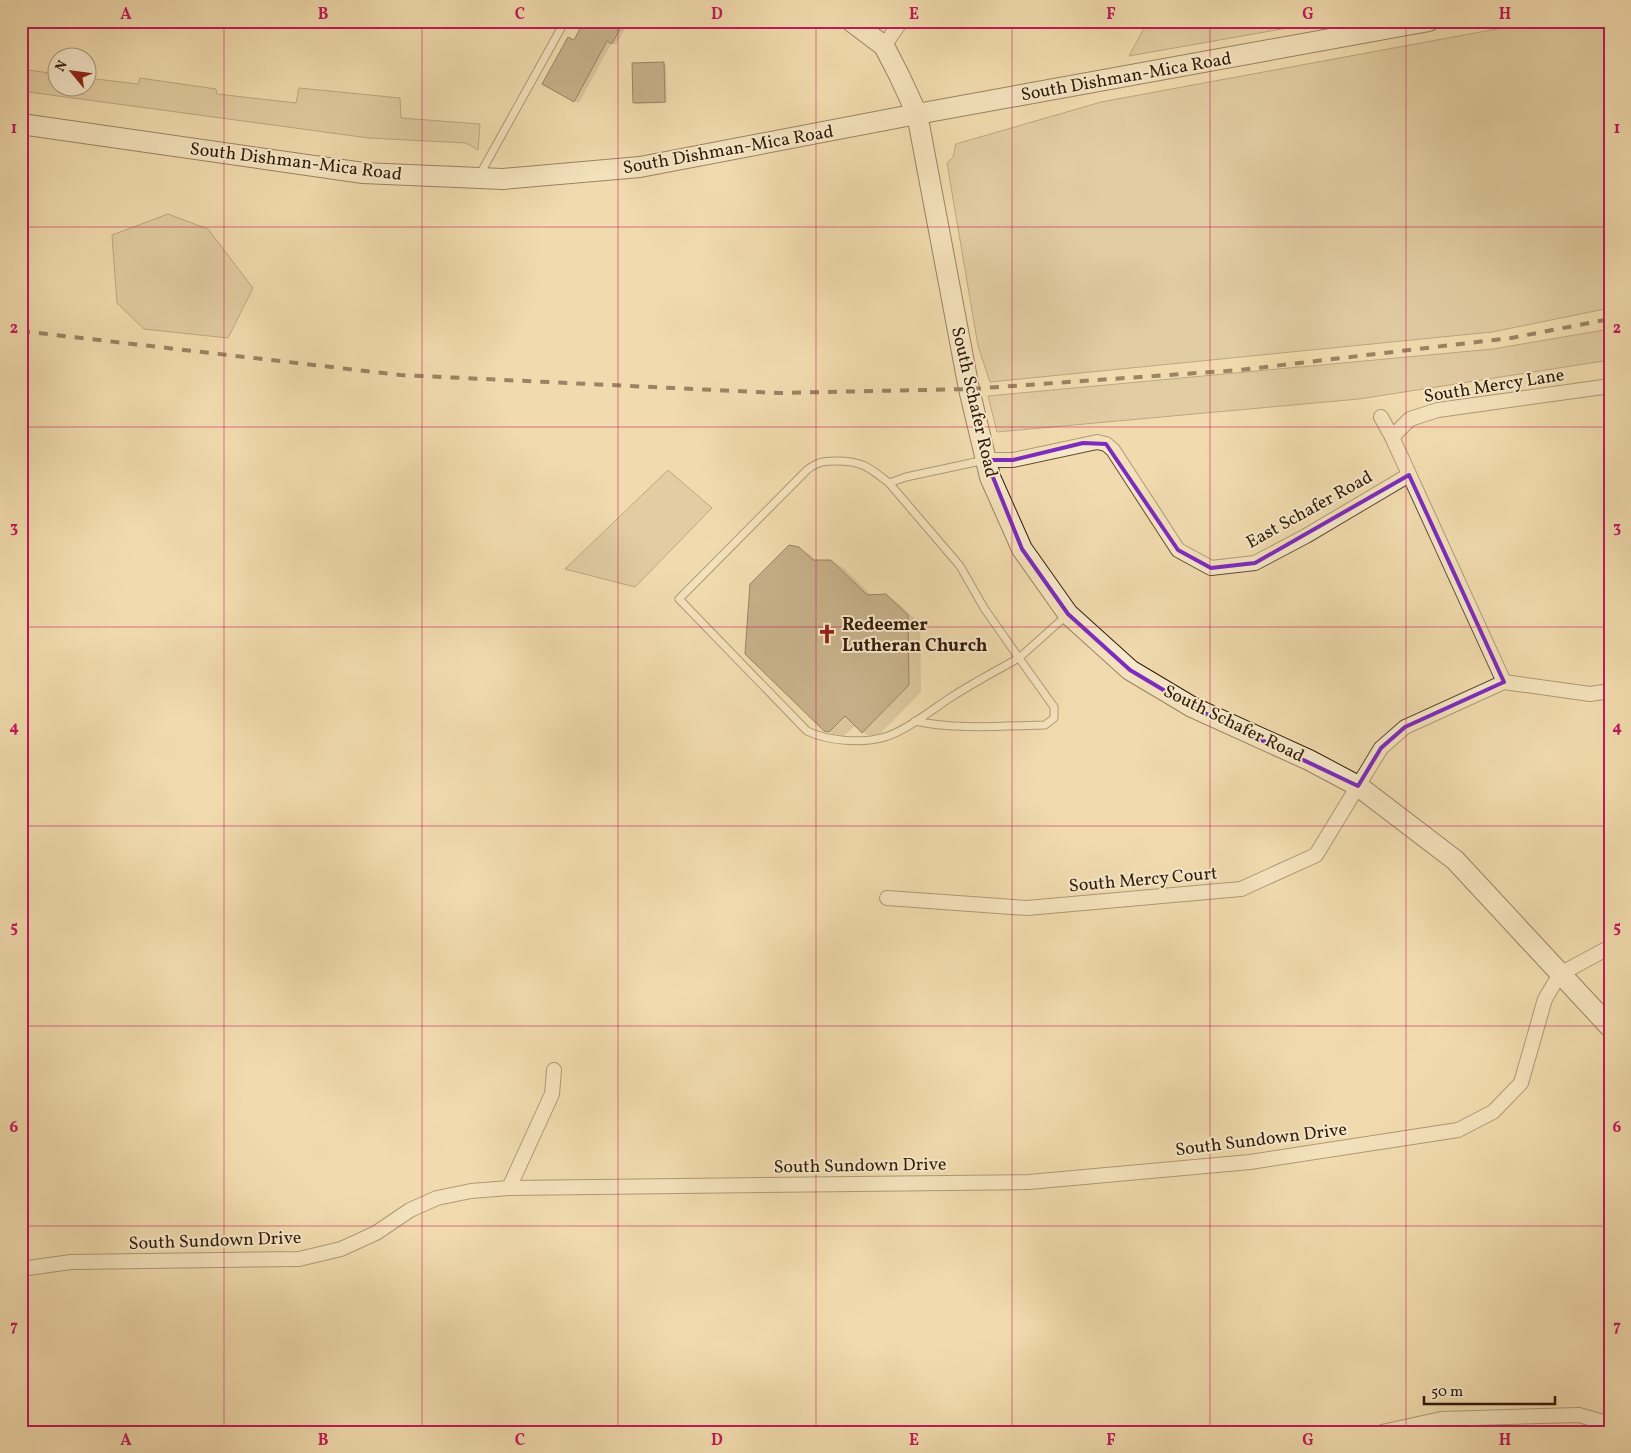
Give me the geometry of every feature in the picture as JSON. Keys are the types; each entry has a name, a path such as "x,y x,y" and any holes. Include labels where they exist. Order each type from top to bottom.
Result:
{"main road":[{"path":"851,21 884,46"},
{"name":"South Dishman-Mica Road","path":"21,124 364,173 503,179 640,167 917,114 1429,21"},
{"name":"South Schafer Road","path":"884,46 917,114 969,389 990,476 1022,549 1068,614 1130,670 1192,707 1309,760 1358,786 1455,860 1610,1027"}],"street":[{"path":"884,46 901,21"},
{"name":"South Mercy Lane","path":"1392,437 1410,419 1438,410 1610,386"},
{"path":"1381,417 1392,437 1504,682 1590,694 1610,690"},
{"name":"East Schafer Road","path":"986,460 1013,460 1084,443 1097,442 1106,444 1113,450 1178,550 1211,568 1255,563 1306,536 1409,475"},
{"name":"South Mercy Court","path":"887,898 1027,908 1241,888 1316,855 1381,748 1405,727 1504,682"},
{"name":"South Sundown Drive","path":"21,1269 72,1262 300,1259 341,1250 376,1233 410,1210 437,1198 471,1191 509,1188 1029,1182 1250,1162 1458,1130 1494,1112 1521,1083 1545,999 1560,974 1610,946"},
{"path":"509,1188 552,1094 554,1070"},
{"path":"1382,1432 1441,1419 1579,1415 1610,1424"}],"lane":[{"path":"478,178 565,21"},
{"path":"889,483 906,477 986,460"},
{"path":"915,721 968,726 1045,725 1054,718 1054,707 1019,658 984,608 960,566 889,483 865,466 853,461 816,463 806,470 679,599 807,731 830,739 865,740 885,737 901,730 971,684 1019,658 1068,614"}],"highlighted area":[{"path":"1083,443 1106,444 1178,550 1211,568 1255,563 1409,475 1504,682 1405,727 1381,748 1358,786 1192,707 1130,670 1068,614 1022,549 986,460 1013,460"}],"shaded area":[{"path":"1148,21 1327,21 1129,56"},
{"path":"1540,21 1610,21 1610,308 1492,332 990,382 978,346 947,163 953,157 956,144 1101,102"},
{"path":"21,69 48,73 48,95 21,91"},
{"path":"140,78 216,89 217,94 296,103 299,88 400,98 401,118 480,124 478,150 466,143 369,138 73,98 98,98 98,79 138,84"},
{"path":"168,214 208,229 253,288 228,338 144,329 117,303 112,235"},
{"path":"1610,329 1610,360 1359,399 997,432 988,396 1493,349"},
{"path":"668,470 712,508 635,587 565,569"}],"building":[{"path":"584,21 624,21 612,44 607,41 574,102 542,84 568,37 574,40"},
{"path":"664,62 665,102 633,103 632,63"},
{"name":"Redeemer Lutheran Church","path":"789,545 799,547 813,560 831,560 867,595 886,594 908,615 909,685 862,733 845,716 829,732 824,731 745,654 750,584"}],"railway":[{"path":"21,331 400,375 778,393 969,389 1240,370 1511,338 1610,319"}],"place":[{"name":"Redeemer Lutheran Church","path":"827,634"}]}
